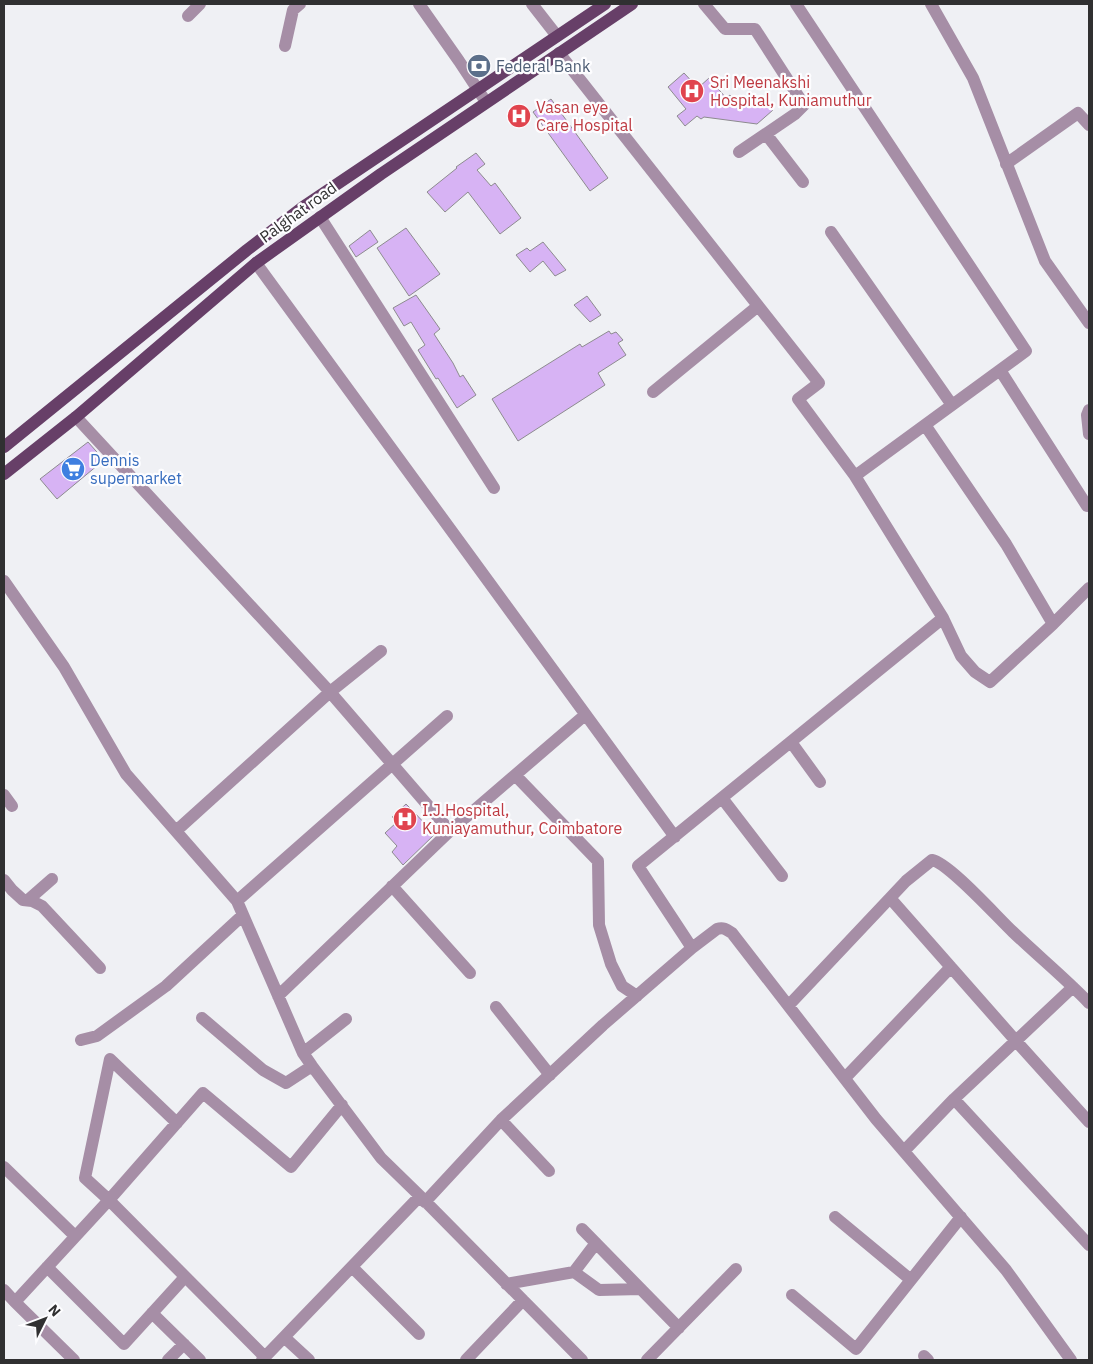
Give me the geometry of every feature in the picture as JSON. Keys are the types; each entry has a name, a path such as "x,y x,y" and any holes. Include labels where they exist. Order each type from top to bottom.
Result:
{"main road":[{"name":"Palghat road","path":"4,447 247,250 296,213 605,4"},
{"name":"Palghat road","path":"4,474 76,417 256,263 381,174 632,4"}],"street":[{"path":"188,16 200,4"},
{"path":"285,46 293,10 300,4"},
{"path":"418,4 486,102"},
{"path":"532,4 557,36"},
{"path":"704,4 725,29 755,29 804,105 795,114 739,152"},
{"path":"796,4 1026,351 855,476"},
{"path":"930,4 973,78 1045,261 1089,323"},
{"path":"559,53 818,383 798,399 855,476 943,618 961,656 976,672 990,682 1089,588"},
{"path":"1006,164 1078,113 1088,121"},
{"path":"766,134 803,182"},
{"path":"320,217 494,488"},
{"path":"831,232 952,405"},
{"path":"256,263 675,837"},
{"path":"653,392 758,306"},
{"path":"1000,370 1087,506"},
{"path":"1089,410 1087,415 1089,434"},
{"path":"76,417 330,692 450,831"},
{"path":"925,425 1006,544 1053,624"},
{"path":"4,581 64,666 126,774 237,901 303,1053 312,1066 381,1158 582,1360"},
{"path":"692,948 638,866 943,618"},
{"path":"176,831 330,692 381,651"},
{"path":"278,996 450,831 585,715"},
{"path":"237,901 448,716"},
{"path":"792,742 820,782"},
{"path":"515,775 598,861 600,925 611,964 622,986 637,996"},
{"path":"4,795 12,806"},
{"path":"722,798 782,876"},
{"path":"789,1005 890,898 922,867 932,860 938,861 956,876 1089,1003"},
{"path":"28,900 52,879"},
{"path":"4,880 23,900 32,901 42,906 100,968"},
{"path":"392,886 470,973"},
{"path":"890,898 1089,1122"},
{"path":"81,1040 97,1036 166,986 243,916"},
{"path":"177,1122 110,1059 86,1178 186,1277 263,1358 352,1266 423,1199 501,1120 637,996 692,948 721,927 732,933 876,1119 1006,1270 1071,1360"},
{"path":"845,1078 951,967"},
{"path":"904,1150 954,1099 1074,987"},
{"path":"496,1007 550,1074"},
{"path":"202,1018 264,1070 286,1083 312,1066"},
{"path":"303,1053 346,1019"},
{"path":"15,1302 109,1200 203,1093 291,1167 342,1105"},
{"path":"954,1099 1089,1245"},
{"path":"501,1120 550,1172"},
{"path":"4,1167 75,1236"},
{"path":"835,1217 911,1280"},
{"path":"792,1295 856,1349 961,1217"},
{"path":"582,1228 679,1328"},
{"path":"506,1284 574,1272 596,1243"},
{"path":"352,1266 419,1334"},
{"path":"47,1267 124,1344 186,1277"},
{"path":"647,1360 736,1269"},
{"path":"574,1272 599,1290 640,1288"},
{"path":"4,1290 74,1360"},
{"path":"466,1360 523,1300"},
{"path":"152,1313 200,1360"},
{"path":"284,1337 309,1360"},
{"path":"168,1360 184,1344"}],"building":[{"path":"684,73 698,88 709,78 726,98 730,95 736,102 741,97 746,102 750,98 756,103 761,98 773,110 757,124 704,117 701,119 697,116 685,126 677,116 686,109 668,87"},
{"path":"551,99 608,178 590,191 533,112"},
{"path":"476,153 485,164 477,170 491,186 495,183 521,218 500,234 468,192 445,212 427,192 456,167"},
{"path":"406,228 440,274 409,296 377,248"},
{"path":"370,230 378,242 356,257 349,246"},
{"path":"543,242 566,270 555,276 543,261 530,272 516,255 527,248 530,251"},
{"path":"416,295 440,329 434,334 460,377 463,375 476,395 457,408 418,350 425,345 411,322 404,326 393,308"},
{"path":"587,296 601,315 590,322 574,305"},
{"path":"609,331 611,334 616,332 623,340 618,343 626,355 598,373 605,385 518,441 492,399 580,344 582,347"},
{"name":"Dennis supermarket","path":"88,442 104,460 57,499 40,479"},
{"path":"406,804 435,834 403,865 392,852 397,846 385,833 397,822 392,817"}],"place":[{"name":"Federal Bank","path":"479,66"},
{"name":"Sri Meenakshi Hospital, Kuniamuthur","path":"692,91"},
{"name":"Vasan eye Care Hospital","path":"519,116"},
{"name":"Dennis supermarket","path":"73,469"},
{"name":"I.J.Hospital, Kuniayamuthur, Coimbatore","path":"405,819"}]}
